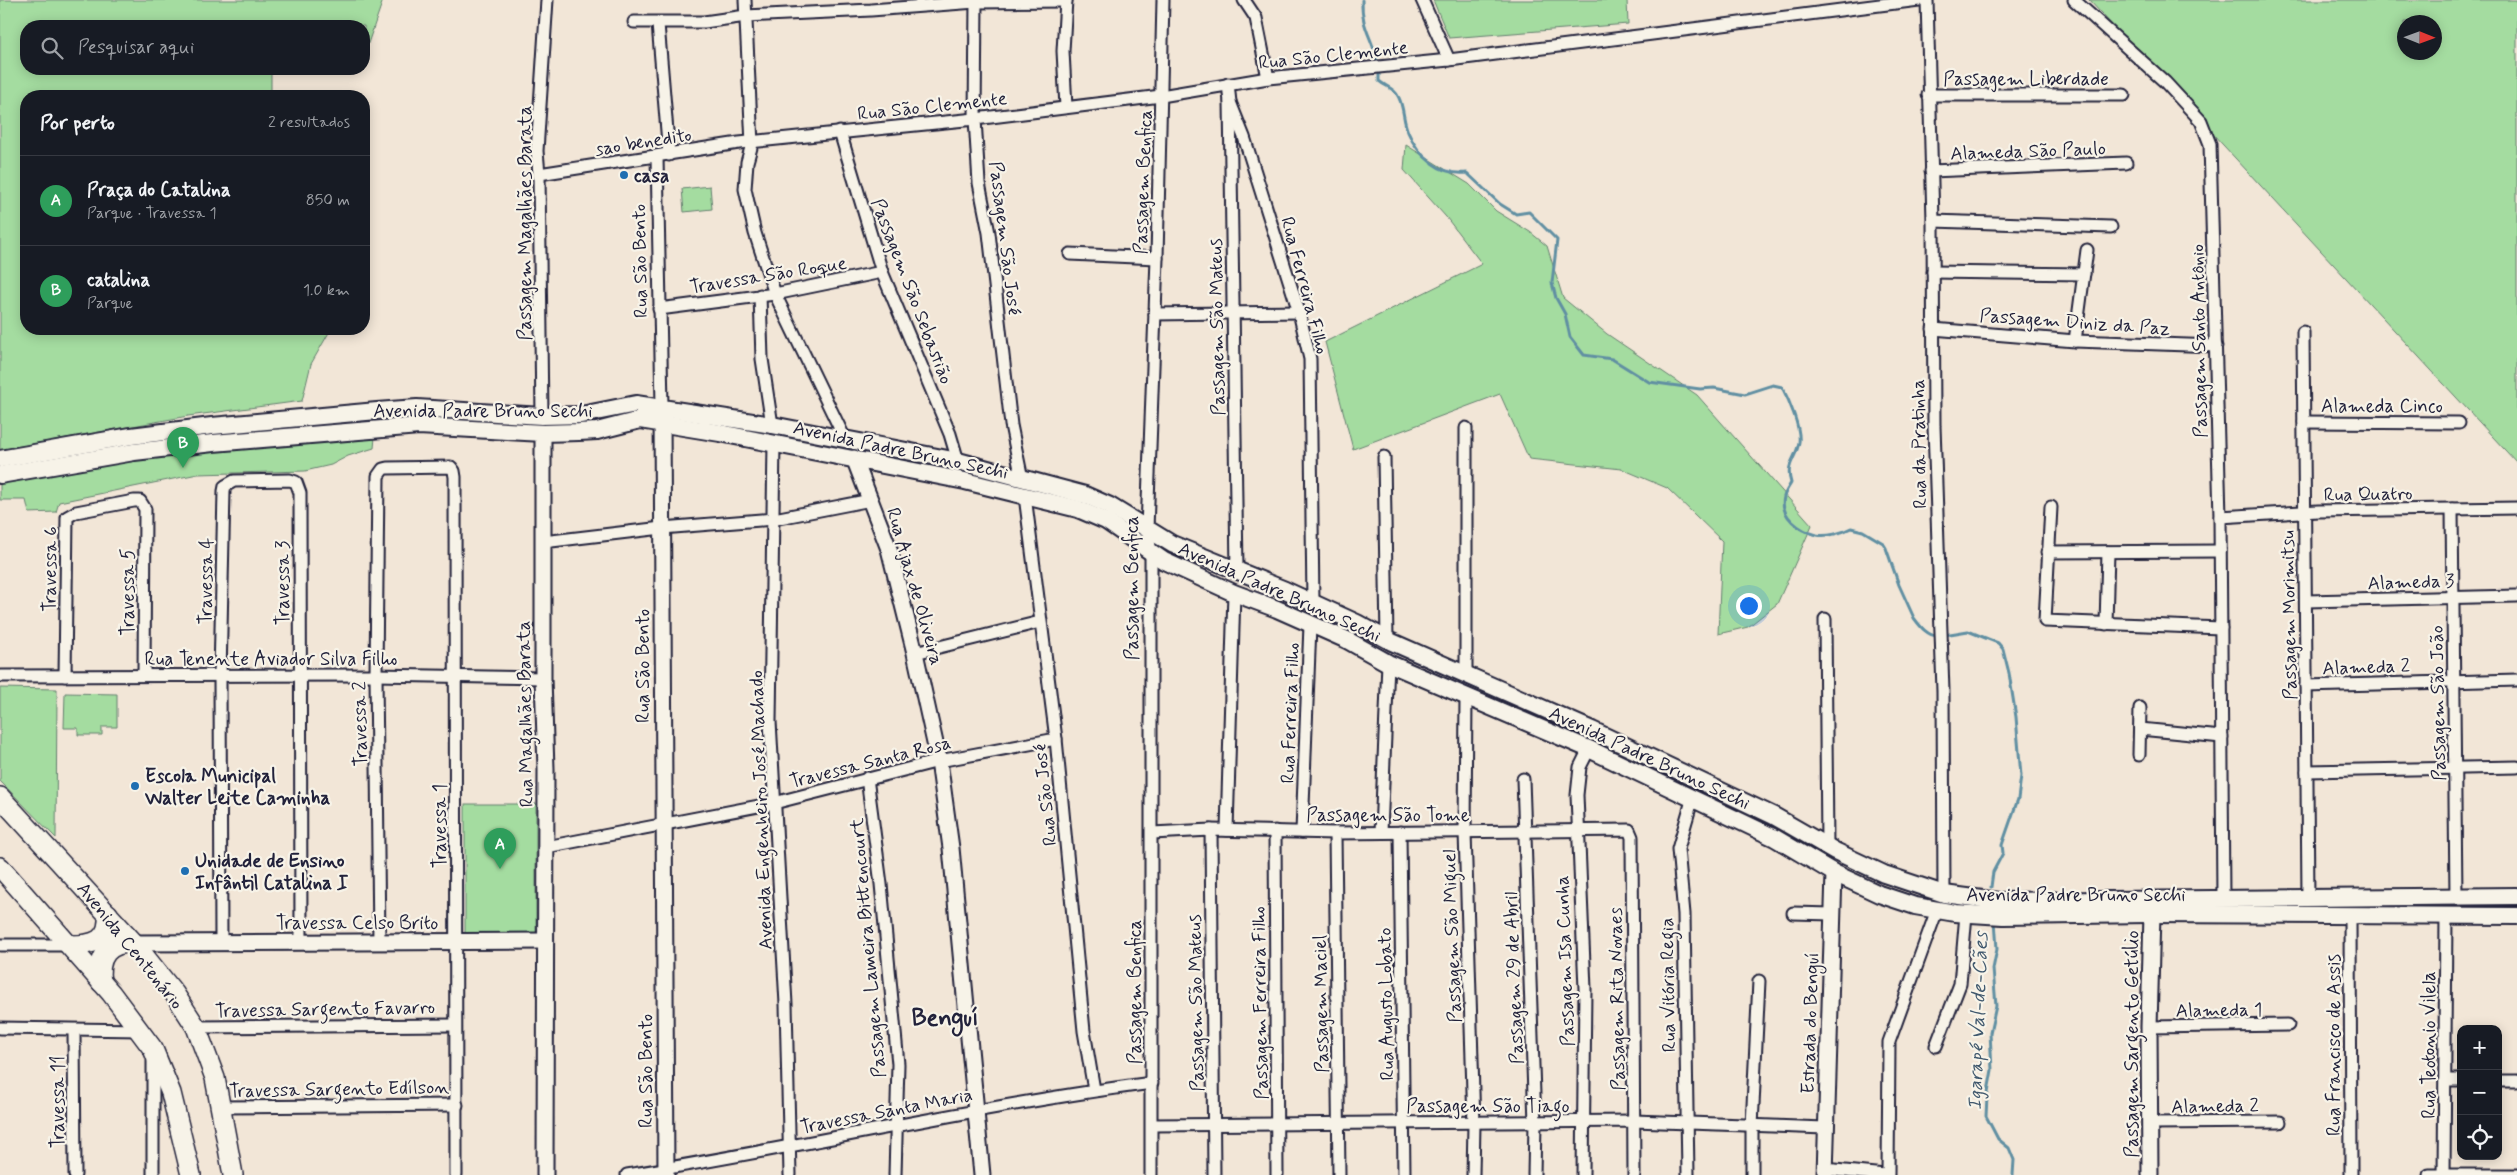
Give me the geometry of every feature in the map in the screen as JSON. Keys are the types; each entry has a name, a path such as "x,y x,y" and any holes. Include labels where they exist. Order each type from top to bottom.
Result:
{"main road":[{"name":"Avenida Padre Bruno Sechi","path":"0,459 131,436 212,426 417,408 542,416 581,416 636,404 662,406 772,425 958,461 1094,499 1110,506 1172,544 1313,602 1387,639 1705,782 1884,874 1943,891 1998,901 2223,897 2517,896"},
{"name":"Avenida Padre Bruno Sechi","path":"0,475 134,452 213,442 419,426 543,433 597,431 640,420 662,423 854,458 965,481 1078,509 1106,521 1151,554 1234,593 1277,609 1347,640 1388,663 1589,749 1775,838 1834,873 1879,894 1915,906 1966,914 2002,916 2152,914 2517,916"},
{"name":"Rua Ajax de Oliveira","path":"845,439 854,458"},
{"name":"Avenida Centenário","path":"0,797 134,943 174,992 196,1027 208,1055 221,1107 233,1175"},
{"path":"0,867 70,945 141,1030 153,1049 171,1093 190,1175"},
{"path":"70,945 89,944 104,936 109,927 108,914"},
{"path":"101,982 99,969 102,958 115,946 123,942 134,943"}],"street":[{"name":"Passagem Magalhães Barata","path":"542,416 540,174 537,152 547,0"},
{"name":"Rua Ajax de Oliveira","path":"745,0 752,144 747,162 745,189 754,233 775,294 845,439"},
{"path":"634,22 658,24 704,22 746,16 871,10 976,1 1066,0 1063,51 1066,107"},
{"name":"Passagem Benfica","path":"1151,1175 1152,833 1149,673 1151,554 1147,529 1162,96 1163,0"},
{"path":"1244,0 1256,18 1268,78"},
{"path":"1422,0 1449,60"},
{"name":"Rua São Clemente","path":"752,144 840,132 975,120 1162,96 1268,78 1449,60 1919,0"},
{"name":"Rua da Pratinha","path":"1927,0 1941,630 1943,891"},
{"name":"Passagem Santo Antônio","path":"2074,0 2165,82 2201,120 2210,144 2220,517 2223,897"},
{"name":"Passagem São José","path":"976,1 975,120 979,183 989,233 1011,425 1022,479"},
{"path":"658,24 669,155"},
{"name":"Passagem São Mateus","path":"1228,84 1230,102 1237,570"},
{"name":"Passagem Liberdade","path":"1928,95 2124,95"},
{"name":"Rua Ferreira Filho","path":"1230,102 1244,137 1299,312 1310,359 1313,602"},
{"name":"Passagem São Sebastião","path":"840,132 882,272 950,434 958,461"},
{"name":"sao benedito","path":"540,174 739,144 752,144"},
{"name":"Rua São Bento","path":"657,157 662,406 666,1172"},
{"name":"Alameda São Paulo","path":"1931,171 2126,163"},
{"path":"1933,221 2111,227"},
{"path":"2075,341 2087,250"},
{"path":"1070,254 1157,258"},
{"name":"Travessa São Roque","path":"659,309 760,294 775,294 882,272"},
{"path":"1933,272 2084,274"},
{"path":"760,294 762,359 772,425"},
{"path":"1155,314 1299,312"},
{"name":"Passagem Diniz da Paz","path":"1933,329 2075,341 2216,346"},
{"name":"Passagem Morimitsu","path":"2303,332 2308,897"},
{"name":"Alameda Cinco","path":"2304,422 2458,423"},
{"path":"1466,428 1466,675"},
{"name":"Rua Magalhães Barata","path":"543,433 543,678 546,847 544,941 545,1175"},
{"name":"Avenida Engenheiro José Machado","path":"774,443 770,721 786,1004 790,1175"},
{"path":"1384,457 1387,639"},
{"name":"Rua Ajax de Oliveira","path":"854,458 889,549 916,653 939,761 951,848 978,1110 982,1175"},
{"name":"Travessa 2","path":"379,942 376,676 378,476 383,469 387,468 445,467 454,471 455,477"},
{"name":"Travessa 1","path":"455,477 456,1175"},
{"name":"Travessa 3","path":"224,491 226,486 234,480 290,480 296,482 299,486 301,942"},
{"name":"Travessa 4","path":"221,942 220,676 224,491"},
{"name":"Rua São José","path":"1025,496 1056,740 1084,1031 1094,1090"},
{"path":"543,542 662,528 774,519 871,500"},
{"name":"Travessa 6","path":"66,676 67,517 76,512 134,501 140,501 145,509"},
{"path":"2051,507 2044,618 2047,621 2221,628"},
{"name":"Rua Quatro","path":"2220,517 2517,508"},
{"name":"Travessa 5","path":"144,676 145,509"},
{"name":"Passagem São João","path":"2452,509 2456,896"},
{"path":"2047,552 2220,551"},
{"path":"2106,624 2108,552"},
{"path":"1227,830 1234,593"},
{"name":"Alameda 3","path":"2306,601 2517,596"},
{"path":"1824,619 1827,846"},
{"path":"916,653 1040,622"},
{"name":"Rua Ferreira Filho","path":"1302,832 1310,625"},
{"path":"1381,832 1388,663"},
{"name":"Rua Tenente Aviador Silva Filho","path":"0,676 456,676 543,678"},
{"name":"Alameda 2","path":"2306,686 2517,680"},
{"name":"Passagem São Miguel","path":"1466,696 1465,832 1474,1124 1473,1175"},
{"path":"2139,755 2140,708"},
{"path":"2140,729 2222,737"},
{"name":"Travessa Santa Rosa","path":"546,847 774,803 939,761 1056,740"},
{"name":"Passagem Isa Cunha","path":"1583,1175 1585,988 1577,795 1580,767 1589,749"},
{"path":"2307,772 2517,767"},
{"name":"Passagem Lameira Bittencourt","path":"867,778 881,884 898,1064 895,1175"},
{"name":"Passagem 29 de Abril","path":"1524,779 1535,1123 1534,1175"},
{"name":"Rua Vitória Regia","path":"1688,1175 1684,914 1678,849 1692,797"},
{"name":"Passagem São Tome","path":"1152,833 1211,830 1335,833 1623,829"},
{"name":"Passagem Rita Novaes","path":"1623,829 1631,831 1632,837 1634,1175"},
{"name":"Passagem São Mateus","path":"1211,830 1214,1175"},
{"name":"Passagem Ferreira Filho","path":"1275,831 1277,1175"},
{"name":"Rua Augusto Lobato","path":"1400,832 1404,1175"},
{"name":"Passagem Maciel","path":"1335,833 1339,1175"},
{"name":"Estrada do Benguí","path":"1825,1172 1834,873"},
{"path":"1825,1172 1887,1175 1889,1042 1937,910"},
{"path":"1793,913 1832,914"},
{"path":"1936,1046 1960,984 1966,914"},
{"name":"Passagem Sargento Getúlio","path":"2150,1175 2149,1027 2152,914"},
{"name":"Rua Francisco de Assis","path":"2350,916 2351,1175"},
{"name":"Rua Teotonio Vilela","path":"2444,1175 2446,916"},
{"name":"Travessa Celso Brito","path":"134,943 544,941"},
{"path":"153,966 160,952 169,942"},
{"path":"0,945 70,945"},
{"path":"1752,1175 1752,1126 1759,981"},
{"name":"Travessa Sargento Favarro","path":"196,1027 455,1025"},
{"name":"Alameda 1","path":"2149,1027 2288,1025"},
{"path":"0,1028 141,1030"},
{"name":"Travessa 11","path":"74,1030 75,1175"},
{"path":"153,1049 153,1175"},
{"path":"2445,1080 2457,1080"},
{"path":"2502,1081 2517,1081"},
{"name":"Travessa Santa Maria","path":"627,1175 666,1172 978,1110 1094,1090 1152,1083"},
{"name":"Travessa Sargento Edílson","path":"221,1107 457,1105"},
{"name":"Passagem São Tiago","path":"1152,1125 1214,1123 1474,1124 1634,1121 1825,1128"},
{"name":"Alameda 2","path":"2150,1123 2280,1122"},
{"path":"2429,1175 2517,1175"}],"green space":[{"path":"0,0 383,0 370,38 370,20 20,20 20,75 271,75 271,90 20,90 20,335 328,335 311,364 302,401 188,416 0,450"},
{"path":"1433,0 1627,0 1628,24 1449,38"},
{"path":"2089,0 2517,0 2517,463"},
{"path":"1406,145 1469,184 1496,211 1530,232 1547,246 1563,298 1607,334 1697,395 1812,525 1777,604 1748,627 1718,634 1722,541 1667,488 1622,469 1529,459 1500,394 1353,449 1325,342 1482,264 1446,217 1404,170"},
{"path":"710,186 712,209 684,212 682,189"},
{"path":"376,427 374,448 348,456 331,465 305,471 198,474 59,502 56,512 29,513 26,500 0,500 0,479 86,460"},
{"path":"0,688 57,689 56,838 0,781"},
{"path":"65,693 117,694 117,727 102,727 102,735 78,735 78,728 64,728"},
{"path":"465,804 536,804 536,933 465,933"}],"waterway":[{"name":"Igarapé Val-de-Cães","path":"1362,0 1363,19 1378,64"},
{"name":"Igarapé Val-de-Cães","path":"1379,70 1379,81 1393,90 1401,102 1405,123 1412,141 1431,163 1448,171 1467,173 1500,204 1516,214 1529,212 1557,240 1552,283 1556,298 1565,314 1570,337 1584,355 1612,359 1649,382 1700,389 1714,388 1745,394 1773,385 1782,387 1794,414 1799,436 1798,448 1789,471 1791,483 1786,491 1783,504 1788,516 1792,522 1804,530 1817,535 1834,534 1851,528 1863,531 1883,543 1914,618 1927,632 1938,636"},
{"name":"Igarapé Val-de-Cães","path":"1944,635 1968,631 1998,643 2003,649 2009,673 2016,717 2021,776 2018,799 2002,845 2003,853 1993,872 1991,887"},
{"name":"Igarapé Val-de-Cães","path":"1995,921 1997,949 1993,969 1996,1006 1990,1033 1992,1070 1986,1116 1998,1139 2009,1148 2014,1160 2013,1175"}],"place":[{"name":"casa","path":"624,175"},
{"name":"catalina","path":"183,468"},
{"name":"Escola Municipal Walter Leite Caminha","path":"135,786"},
{"name":"Praça do Catalina","path":"500,869"},
{"name":"Unidade de Ensino Infântil Catalina I","path":"185,871"}],"district":[{"name":"Benguí","path":"945,1017"}]}
